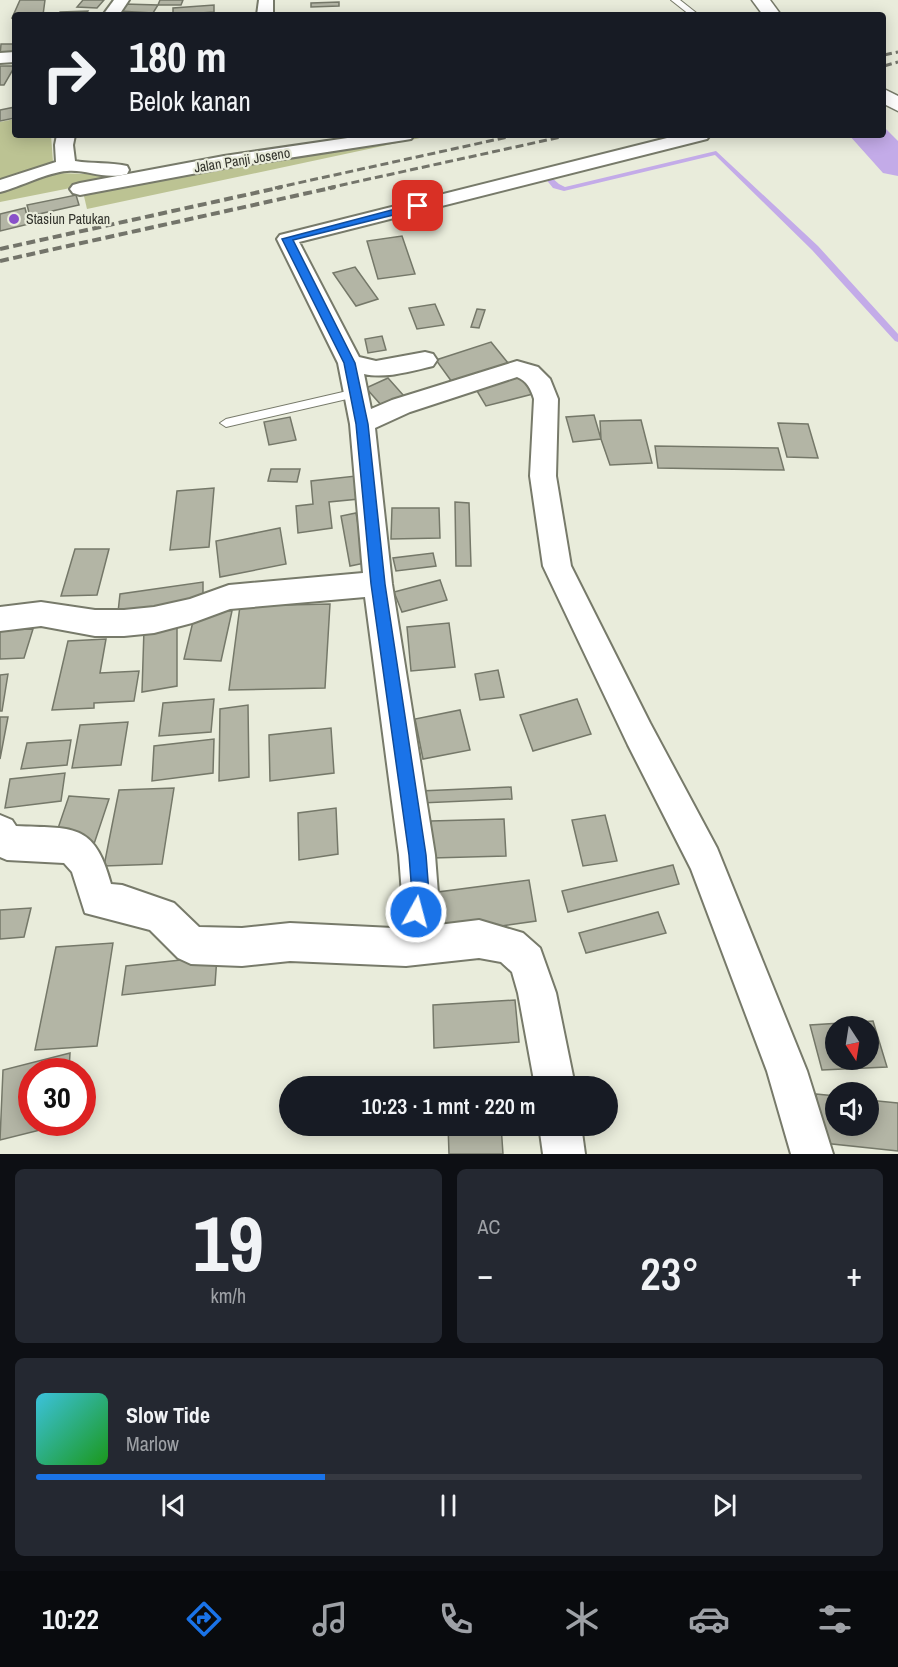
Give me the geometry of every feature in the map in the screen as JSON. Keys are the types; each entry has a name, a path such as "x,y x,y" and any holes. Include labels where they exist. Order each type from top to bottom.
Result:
{"street":[{"path":"65,138 66,165"},
{"name":"Jalan Panji Joseno","path":"80,189 187,169 386,138"},
{"path":"406,946 420,894 417,855 378,584 362,424 350,363 287,239 689,138"},
{"path":"0,186 66,165 95,170 169,167 187,169"},
{"path":"350,363 376,369 425,360"},
{"path":"362,424 401,406 517,369 530,373 542,385 546,399 543,476 557,566 624,704 705,860 787,1071 812,1154"},
{"path":"0,619 41,614 95,623 124,623 154,620 192,611 229,597 378,584"},
{"path":"0,832 7,843 56,843 77,848 85,858 98,900 122,903 161,916 190,945 242,947 290,942 406,946 478,939 510,946 527,961 537,993 553,1076"},
{"path":"562,1136 564,1154"}],"lane":[{"path":"675,0 691,12"},
{"path":"226,423 356,393"}],"green space":[{"path":"12,120 12,138 51,138 53,162 39,168 48,176 59,173 111,175 161,170 0,202 0,122"},
{"path":"420,138 87,209 83,192 225,166"}],"building":[{"path":"20,0 45,0 43,12 15,12"},
{"path":"83,0 104,0 97,8 77,7"},
{"path":"160,0 183,0 181,5 158,5"},
{"path":"339,2 339,6 311,7 311,3"},
{"path":"124,4 158,5 154,12 119,11"},
{"path":"214,5 214,12 173,12 173,8"},
{"path":"1,44 12,44 12,56 0,56"},
{"path":"0,66 12,66 12,71 4,85 0,85"},
{"path":"12,108 12,119 0,121 0,110"},
{"path":"76,195 79,205 30,216 27,205"},
{"name":"Stasiun Patukan","path":"25,208 29,224 0,231 0,214"},
{"path":"402,236 415,274 378,279 367,241"},
{"path":"355,267 378,299 356,306 333,273"},
{"path":"435,304 444,325 417,329 409,308"},
{"path":"477,309 485,310 479,328 471,327"},
{"path":"382,336 386,350 368,353 365,339"},
{"path":"491,342 508,363 452,382 436,360"},
{"path":"521,374 533,394 486,406 474,386"},
{"path":"388,378 404,396 382,406 366,388"},
{"path":"594,415 601,439 573,442 566,417"},
{"path":"290,417 296,440 269,445 264,422"},
{"path":"641,420 652,463 610,465 601,439 600,421"},
{"path":"778,423 808,424 818,458 787,457"},
{"path":"655,446 778,448 784,470 658,468"},
{"path":"271,469 300,469 297,482 268,481"},
{"path":"356,476 359,499 329,502 332,528 298,533 296,506 313,504 311,481"},
{"path":"214,488 209,547 170,550 177,491"},
{"path":"455,502 469,503 471,566 456,566"},
{"path":"392,508 439,508 440,538 391,539"},
{"path":"356,513 365,563 350,566 341,516"},
{"path":"280,528 286,564 220,577 216,541"},
{"path":"75,549 109,549 97,595 61,596"},
{"path":"433,553 436,566 396,571 393,558"},
{"path":"440,580 447,600 402,612 394,592"},
{"path":"203,582 203,600 118,612 120,594"},
{"path":"330,604 325,688 229,690 240,606"},
{"path":"196,609 232,611 221,661 184,659"},
{"path":"449,623 455,667 411,671 407,627"},
{"path":"177,624 177,686 142,692 144,629"},
{"path":"33,629 24,658 0,659 0,630"},
{"path":"106,639 100,673 139,671 134,701 94,703 94,708 52,710 68,641"},
{"path":"498,670 504,697 480,700 475,674"},
{"path":"8,674 2,711 0,711 0,675"},
{"path":"214,699 211,732 159,736 163,703"},
{"path":"577,699 591,734 533,751 520,715"},
{"path":"248,705 249,777 219,781 220,709"},
{"path":"460,710 470,750 423,759 415,719"},
{"path":"0,717 8,717 0,759"},
{"path":"128,722 121,765 72,768 80,725"},
{"path":"331,728 334,773 270,781 269,735"},
{"path":"214,739 213,773 152,781 154,746"},
{"path":"71,740 67,765 21,769 27,743"},
{"path":"65,773 61,801 5,808 10,779"},
{"path":"511,787 512,799 421,803 420,791"},
{"path":"174,788 162,864 104,866 119,790"},
{"path":"69,796 109,799 94,844 54,840"},
{"path":"336,808 338,854 299,860 298,813"},
{"path":"605,815 617,861 583,866 572,820"},
{"path":"504,819 506,856 432,858 431,821"},
{"path":"673,865 679,884 568,912 562,891"},
{"path":"529,880 536,921 443,934 438,892"},
{"path":"31,908 24,937 0,939 0,910"},
{"path":"658,912 666,933 586,953 579,933"},
{"path":"113,943 97,1046 35,1050 56,947"},
{"path":"217,956 215,985 122,995 126,966"},
{"path":"515,1000 519,1042 434,1048 433,1005"},
{"path":"825,1024 825,1070 822,1070 810,1025"},
{"path":"879,1041 887,1067 879,1067"},
{"path":"70,1053 70,1058 50,1058"},
{"path":"18,1066 18,1136 0,1140 3,1070"},
{"path":"816,1094 825,1095 825,1136 879,1136 879,1101 898,1103 898,1151 823,1143"},
{"path":"448,1136 502,1136 503,1154 449,1154"}],"waterway":[{"path":"872,138 898,164"},
{"path":"549,178 556,186 564,189 716,153 815,248 898,339"}],"railway":[{"path":"886,55 898,52"},
{"path":"886,65 898,62"},
{"path":"275,188 503,138"},
{"path":"328,188 556,138"},
{"path":"0,249 282,187"},
{"path":"0,261 335,187"}],"place":[{"name":"Stasiun Patukan","path":"14,219"}],"route":[{"path":"416,912 420,894 417,855 378,584 362,424 350,363 287,239 418,206"}]}
